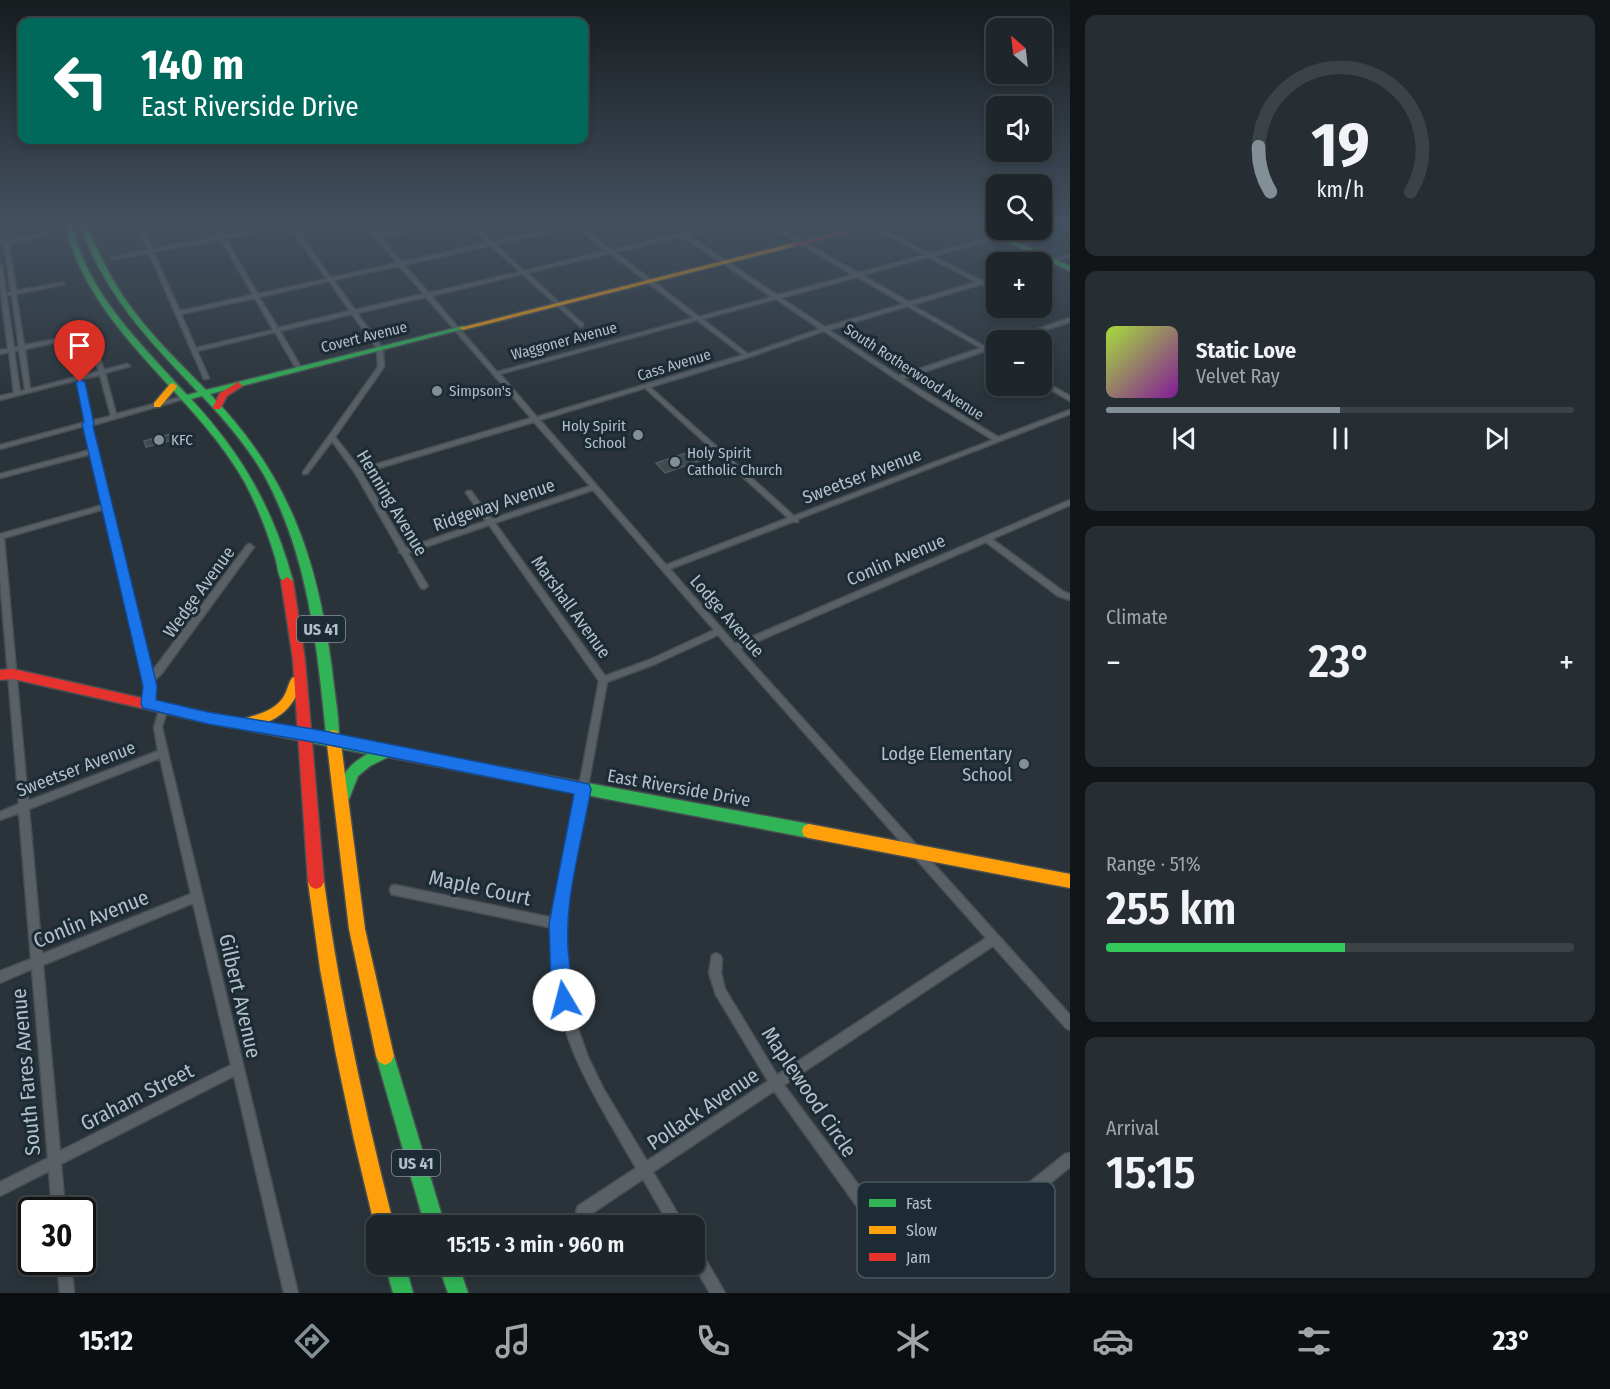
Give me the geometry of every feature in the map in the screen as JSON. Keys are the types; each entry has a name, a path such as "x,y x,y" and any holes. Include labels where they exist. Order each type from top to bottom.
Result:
{"main road":[{"name":"US 41","path":"93,284 128,336 232,454 262,507 284,571 293,612 299,660 315,868 330,983 356,1117 381,1215"},
{"name":"US 41","path":"110,284 142,328 247,442 266,469 296,530 313,587 321,627 351,890 375,1010 406,1131 432,1215"},
{"name":"Covert Avenue","path":"184,398 300,369 381,355 456,329 636,284"},
{"path":"216,407 223,395 238,385"},
{"path":"158,405 173,386"},
{"path":"245,724 271,717 286,707 295,690 299,660"},
{"name":"East Riverside Drive","path":"6,675 245,724 913,849 1070,881"},
{"path":"343,828 344,788 349,773 363,761 389,751"},
{"path":"398,1275 403,1293"},
{"path":"452,1275 458,1293"}],"street":[{"path":"12,284 27,389"},
{"path":"16,392 2,296 60,284"},
{"path":"166,284 206,378"},
{"path":"249,284 300,369"},
{"path":"178,313 311,284"},
{"path":"305,472 333,438 377,374 381,355 334,284"},
{"name":"Lodge Avenue","path":"417,284 734,648 1070,1024"},
{"path":"194,350 471,284"},
{"path":"536,284 581,325"},
{"path":"654,284 747,356"},
{"name":"South Rotherwood Avenue","path":"760,284 899,378 999,440"},
{"name":"Waggoner Avenue","path":"495,374 822,284"},
{"path":"873,284 984,349"},
{"name":"Cass Avenue","path":"358,472 747,356 826,328 973,284"},
{"path":"1040,330 1070,320"},
{"path":"0,352 88,334 102,372 114,417"},
{"path":"899,378 984,349"},
{"path":"0,398 27,389 127,366"},
{"path":"79,378 106,506 149,681 148,704"},
{"path":"646,386 795,520"},
{"path":"1052,388 1070,399"},
{"path":"0,393 16,392"},
{"name":"Covert Avenue","path":"0,447 184,398"},
{"name":"Sweetser Avenue","path":"665,568 795,520 1070,412"},
{"name":"Henning Avenue","path":"333,438 358,472 424,586"},
{"path":"0,476 94,451"},
{"name":"Ridgeway Avenue","path":"403,552 594,487"},
{"name":"Marshall Avenue","path":"469,492 603,680 558,924 561,984 574,1037 598,1092 671,1215"},
{"name":"Conlin Avenue","path":"734,648 1070,502"},
{"path":"0,536 106,506"},
{"name":"South Fares Avenue","path":"0,536 6,675 24,807 58,1197"},
{"path":"987,539 1061,594 1070,597"},
{"name":"Wedge Avenue","path":"149,681 159,671 249,547"},
{"path":"603,680 652,662 720,631"},
{"name":"Gilbert Avenue","path":"164,707 158,727 163,753 291,1293"},
{"name":"Sweetser Avenue","path":"0,816 163,753"},
{"name":"Maple Court","path":"395,890 558,924"},
{"name":"Conlin Avenue","path":"0,977 196,897"},
{"name":"Pollack Avenue","path":"583,1211 993,939"},
{"name":"Maplewood Circle","path":"716,960 715,973 720,991 776,1084 857,1195"},
{"name":"Graham Street","path":"54,1161 237,1068"},
{"name":"Maplewood Circle","path":"1041,1182 1070,1159"},
{"path":"0,1189 54,1161"},
{"path":"705,1271 718,1293"},
{"path":"65,1275 67,1293"}],"building":[{"name":"KFC","path":"171,434 173,440 146,447 144,441"},
{"name":"Holy Spirit Catholic Church","path":"692,451 699,451 705,456 700,458 702,460 665,473 656,463"}],"traffic: fast":[{"path":"93,284 117,320 212,429 240,467 265,514 287,581"},
{"path":"112,284 141,326 217,406 268,473 285,508 310,581 324,658 333,736"},
{"path":"184,398 463,328"},
{"path":"257,727 809,831"},
{"path":"344,795 349,778 359,766 389,751"},
{"path":"385,1056 432,1215"},
{"path":"398,1275 403,1293"},
{"path":"452,1275 458,1293"}],"traffic: slow":[{"path":"463,328 637,284"},
{"path":"157,405 173,386"},
{"path":"245,724 263,719 278,711 289,699 296,681"},
{"path":"333,736 357,929 385,1056"},
{"path":"809,831 1070,881"},
{"path":"316,882 328,969 344,1055 381,1215"}],"traffic: jam":[{"path":"217,407 223,395 238,385"},
{"path":"287,581 299,660 316,882"},
{"path":"0,675 13,674 257,727"}],"place":[{"name":"Simpson's","path":"437,391"},
{"name":"Holy Spirit School","path":"638,435"},
{"name":"KFC","path":"159,440"},
{"name":"Holy Spirit Catholic Church","path":"675,462"},
{"name":"Lodge Elementary School","path":"1024,764"}],"route":[{"path":"80,382 89,424 87,424 150,686 148,704 208,718 319,737 583,789 558,924 564,1000"}]}
